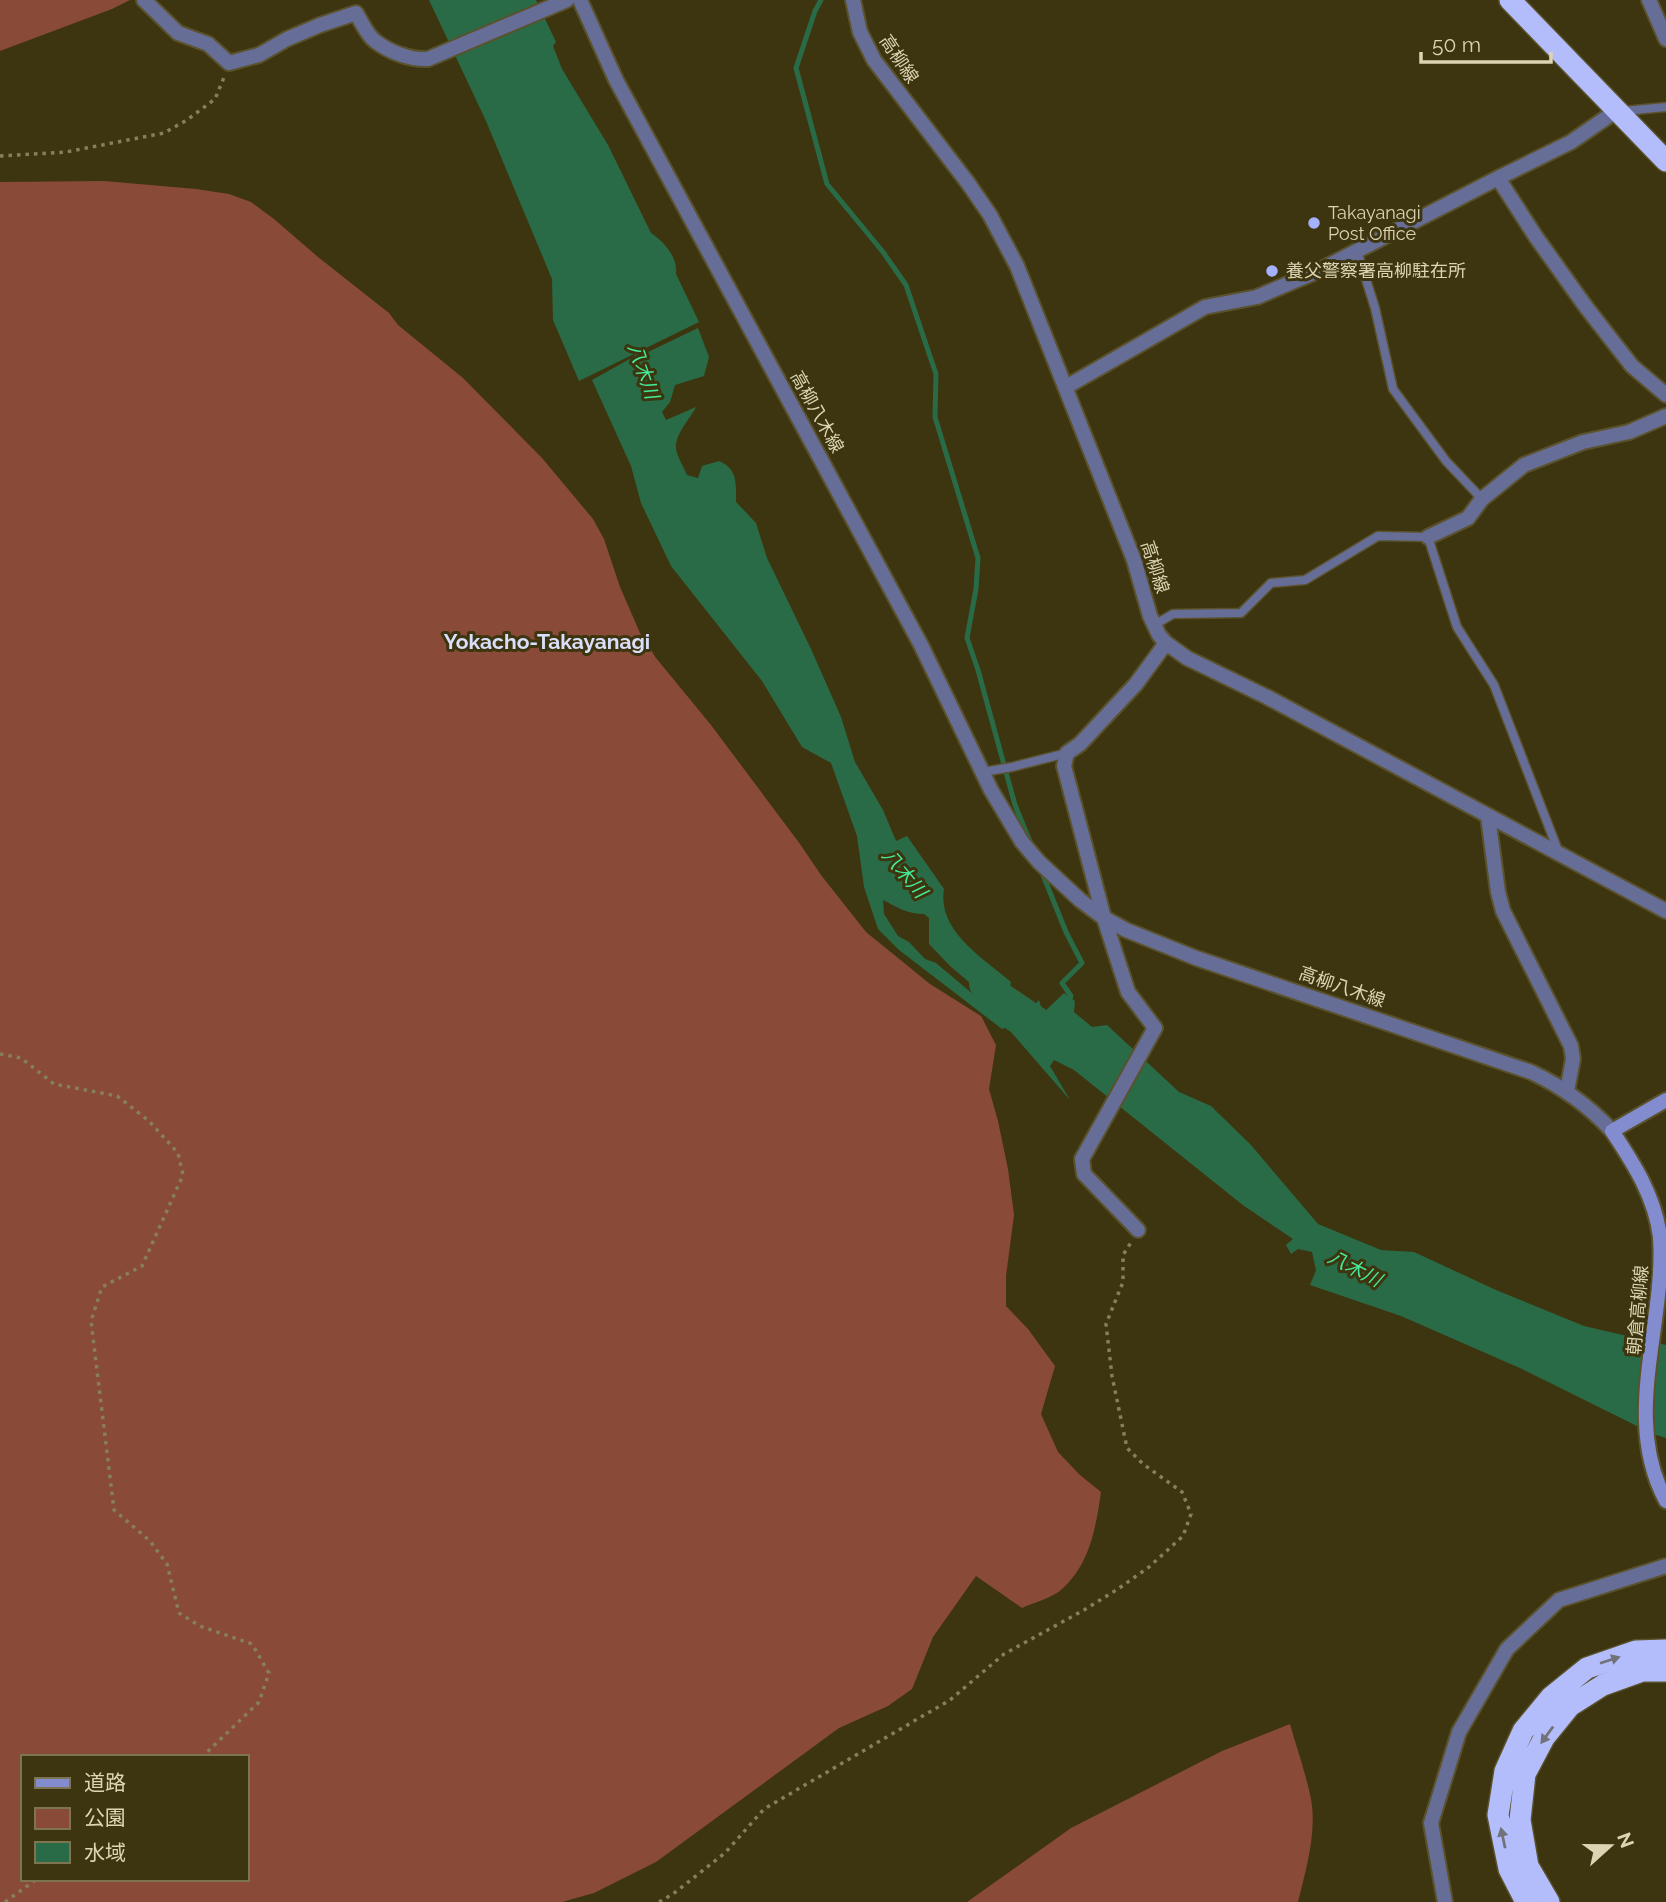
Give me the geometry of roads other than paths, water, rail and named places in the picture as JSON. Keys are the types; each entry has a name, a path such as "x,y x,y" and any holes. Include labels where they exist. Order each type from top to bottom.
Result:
{"highway":[{"path":"1521,3 1616,111 1666,161"},
{"path":"1526,1902 1509,1869 1498,1815 1505,1771 1523,1731 1551,1697 1587,1668 1636,1651 1666,1650"},
{"path":"1549,1902 1528,1866 1520,1820 1525,1773 1544,1738 1570,1706 1603,1685 1642,1671 1666,1671"}],"street":[{"path":"144,0 178,33 208,44 229,64 259,55 287,39 356,13 373,40 401,55 416,60 428,59 562,3"},
{"name":"高柳八木線","path":"580,0 641,129 921,645 982,772 1022,842 1057,880 1104,918 1126,930 1162,945 1531,1072 1567,1091 1598,1115 1612,1131"},
{"name":"高柳線","path":"853,0 860,32 874,60 957,168 999,232 1025,284 1134,560 1154,625 1166,643 1201,666 1279,703 1666,911"},
{"path":"1648,0 1666,39"},
{"path":"1066,387 1205,307 1258,297 1318,271 1571,142 1616,111"},
{"path":"1497,178 1586,307 1632,366 1666,395"},
{"path":"1428,537 1468,518 1482,499 1524,465 1583,442 1629,432 1666,416"},
{"path":"1138,1230 1084,1174 1082,1159 1155,1028 1128,992 1104,918 1064,766 1067,753 1080,744 1136,684 1166,643"},
{"path":"1489,816 1498,892 1503,911 1571,1046 1573,1059 1567,1091"},
{"path":"1612,1131 1666,1100"},
{"name":"朝倉高柳線","path":"1612,1131 1629,1156 1651,1200 1661,1239 1662,1278 1647,1404 1649,1450 1666,1501"},
{"path":"1445,1902 1431,1823 1459,1732 1507,1648 1559,1600 1666,1566"}],"lane":[{"path":"1616,111 1666,107"},
{"path":"1357,251 1375,308 1393,389 1446,461 1482,499"},
{"path":"1154,625 1173,614 1241,613 1271,583 1305,580 1378,536 1428,537 1457,627 1494,685 1559,853"},
{"path":"982,772 1067,753"}],"water":[{"path":"429,0 536,0 556,42 553,46 562,69 608,145 651,233 665,245 672,256 676,274 699,322 644,349 646,353 698,328 709,357 704,376 675,385 670,402 662,412 666,420 696,407 676,443 679,458 687,475 698,478 702,466 719,461 733,473 736,502 756,523 767,558 841,717 855,762 883,810 896,841 907,836 944,889 944,904 955,931 976,953 1011,982 1010,988 1021,997 1017,1005 1020,1010 1010,1022 1017,1027 1039,1000 1043,1013 1064,993 1075,1001 1074,1012 1092,1027 1107,1025 1179,1092 1211,1106 1251,1145 1318,1224 1381,1250 1414,1252 1496,1290 1584,1326 1666,1345 1666,1438 1522,1369 1401,1316 1310,1285 1316,1270 1312,1252 1298,1249 1291,1254 1286,1245 1293,1239 1244,1206 1074,1070 1054,1060 1050,1066 1070,1100 1011,1032 1002,1029 899,950 878,929 864,887 857,836 831,763 802,747 762,681 671,566 641,503 631,466 592,380 635,356 634,354 579,381 553,320 552,279 486,121","holes":["883,900 929,918 929,944 950,966 996,1005 993,1011 936,963 925,959 909,942 898,936 884,914"]}],"waterway":[{"path":"821,0 796,68 827,184 883,252 906,285 936,374 935,417 978,558 976,589 967,638 1015,805 1031,844"},
{"path":"1041,870 1066,932 1082,963 1062,983 1071,996 1069,1001"},
{"name":"八木川","path":"985,984 997,996 1062,1040"}],"place":[{"name":"Takayanagi Post Office","path":"1314,223"},
{"name":"養父警察署高柳駐在所","path":"1272,271"}],"district":[{"name":"Yokacho-Takayanagi","path":"547,642"}]}
